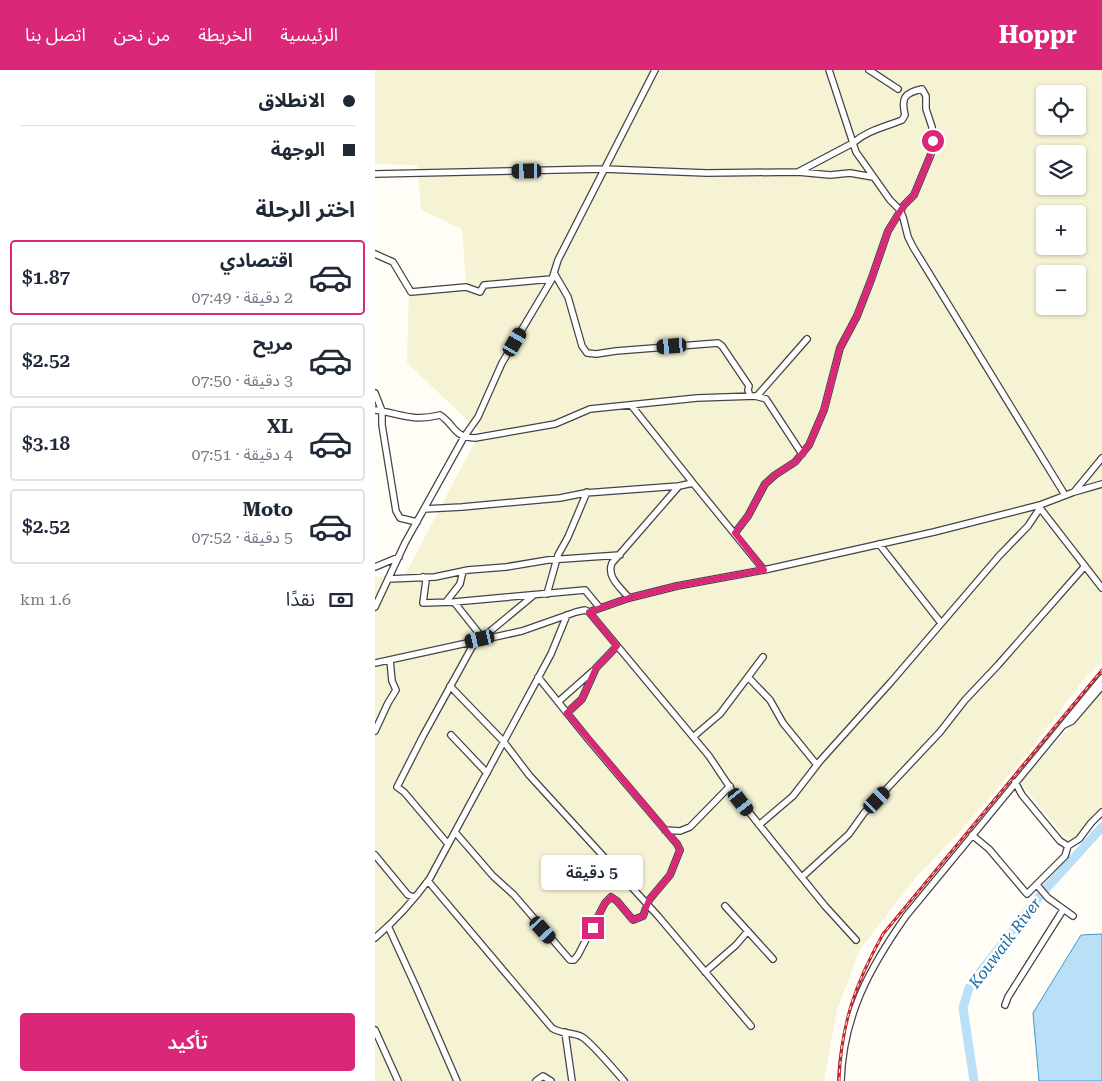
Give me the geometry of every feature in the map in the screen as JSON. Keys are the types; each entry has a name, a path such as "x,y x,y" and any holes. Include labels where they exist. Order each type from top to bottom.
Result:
{"street":[{"path":"375,607 424,509 464,437 478,417 502,363 553,276 558,260 603,169 655,70"},
{"path":"829,70 856,152 890,200 900,210 913,248 1065,495"},
{"path":"869,70 897,89"},
{"path":"735,533 748,516 765,484 795,462 809,445 824,410 840,348 857,316 888,231 900,210 914,195 932,149 932,127 926,109 924,91 922,89 914,91 906,96 903,107 905,115 903,120 865,134 853,143 798,172"},
{"path":"375,174 603,169 798,172 830,176 851,173 873,176"},
{"path":"375,254 393,262 411,292 466,287 480,292 484,285 553,276"},
{"path":"553,276 568,297 582,346 587,352 596,354 717,343 722,346 749,386 747,390 750,396"},
{"path":"757,396 807,339"},
{"path":"375,393 382,411 382,425 396,511 400,518 417,522"},
{"path":"375,410 413,419 440,415 446,419 455,432 464,437 487,436 542,427 555,424 589,409 697,398 757,396 763,397 769,403 802,454"},
{"path":"631,405 764,570"},
{"path":"1074,492 1102,458"},
{"path":"1085,478 1085,484 1093,487"},
{"path":"424,509 462,508 560,498 587,492 679,486 693,483"},
{"path":"589,612 629,598 710,579 764,570 1040,507 1065,495 1102,484"},
{"path":"629,598 610,572 612,563 679,486"},
{"path":"547,594 557,560 587,492"},
{"path":"1040,507 1102,588"},
{"path":"759,825 793,796 817,765 1027,526 1040,507"},
{"path":"879,544 941,623"},
{"path":"388,579 423,577 557,560 620,555"},
{"path":"375,567 399,557"},
{"path":"801,877 849,834 864,813 940,732 965,700 1085,566"},
{"path":"446,602 460,584 463,571"},
{"path":"423,577 426,580 423,604 585,590 599,607"},
{"path":"449,844 404,792 397,787 472,647 534,595"},
{"path":"454,602 481,636 480,639"},
{"path":"375,664 522,631 585,610 589,612 709,756 759,825 801,877 857,940"},
{"path":"375,938 410,905 414,897 428,881 551,654 567,616"},
{"path":"558,702 617,646"},
{"path":"693,738 720,714 763,657"},
{"path":"375,730 396,690 392,682 390,660"},
{"path":"567,713 582,699 596,668"},
{"path":"748,677 770,700 783,723 817,765"},
{"path":"455,832 493,876 514,895 569,960 574,960 578,955 605,903 611,897 617,901 633,920 643,916 647,905 670,875 680,850 538,678"},
{"path":"841,1081 847,1038 857,1000 884,947 906,916 1015,782 1101,682"},
{"path":"451,686 503,742 529,776 647,905 751,1026"},
{"path":"451,734 487,773"},
{"path":"1015,782 1021,795 1060,841 1068,846"},
{"path":"665,830 680,831 690,827 730,786"},
{"path":"972,835 989,849 1027,894 1065,856 1068,846 1079,839 1102,812"},
{"path":"375,855 408,895 414,897"},
{"path":"428,881 552,1028 556,1031 583,1037 624,1081"},
{"path":"1037,884 1048,898 1073,916"},
{"path":"725,906 773,959"},
{"path":"1005,1005 1008,997 1063,910"},
{"path":"388,926 457,1081"},
{"path":"705,972 748,931"},
{"path":"375,1030 398,1081"},
{"path":"565,1032 572,1081"},
{"path":"536,1081 543,1076 551,1081"}],"shaded area":[{"path":"375,70 1102,70 1102,662 1085,678 1032,748 957,835 918,875 860,949 837,1010 824,1081 375,1081 375,577 405,575 480,432 407,363 409,291 466,283 462,229 421,210 417,165 375,164"},
{"path":"1102,690 1102,808 1070,843 1020,783"}],"water":[{"path":"1102,934 1102,1081 1039,1081 1033,1013 1081,935"}],"waterway":[{"name":"Kouwaik River","path":"974,1081 963,1008 969,988 1043,892 1102,827"}],"railway":[{"path":"839,1081 840,1060 851,1005 857,987 883,934 1102,670"}],"route":[{"path":"593,928 605,903 611,897 617,901 633,920 643,916 649,900 670,875 680,850 677,844 567,713 582,699 596,668 617,646 589,612 629,598 677,586 764,570 735,533 748,516 765,484 795,462 809,445 824,410 840,348 857,316 888,231 919,185 929,159 933,141"}]}
